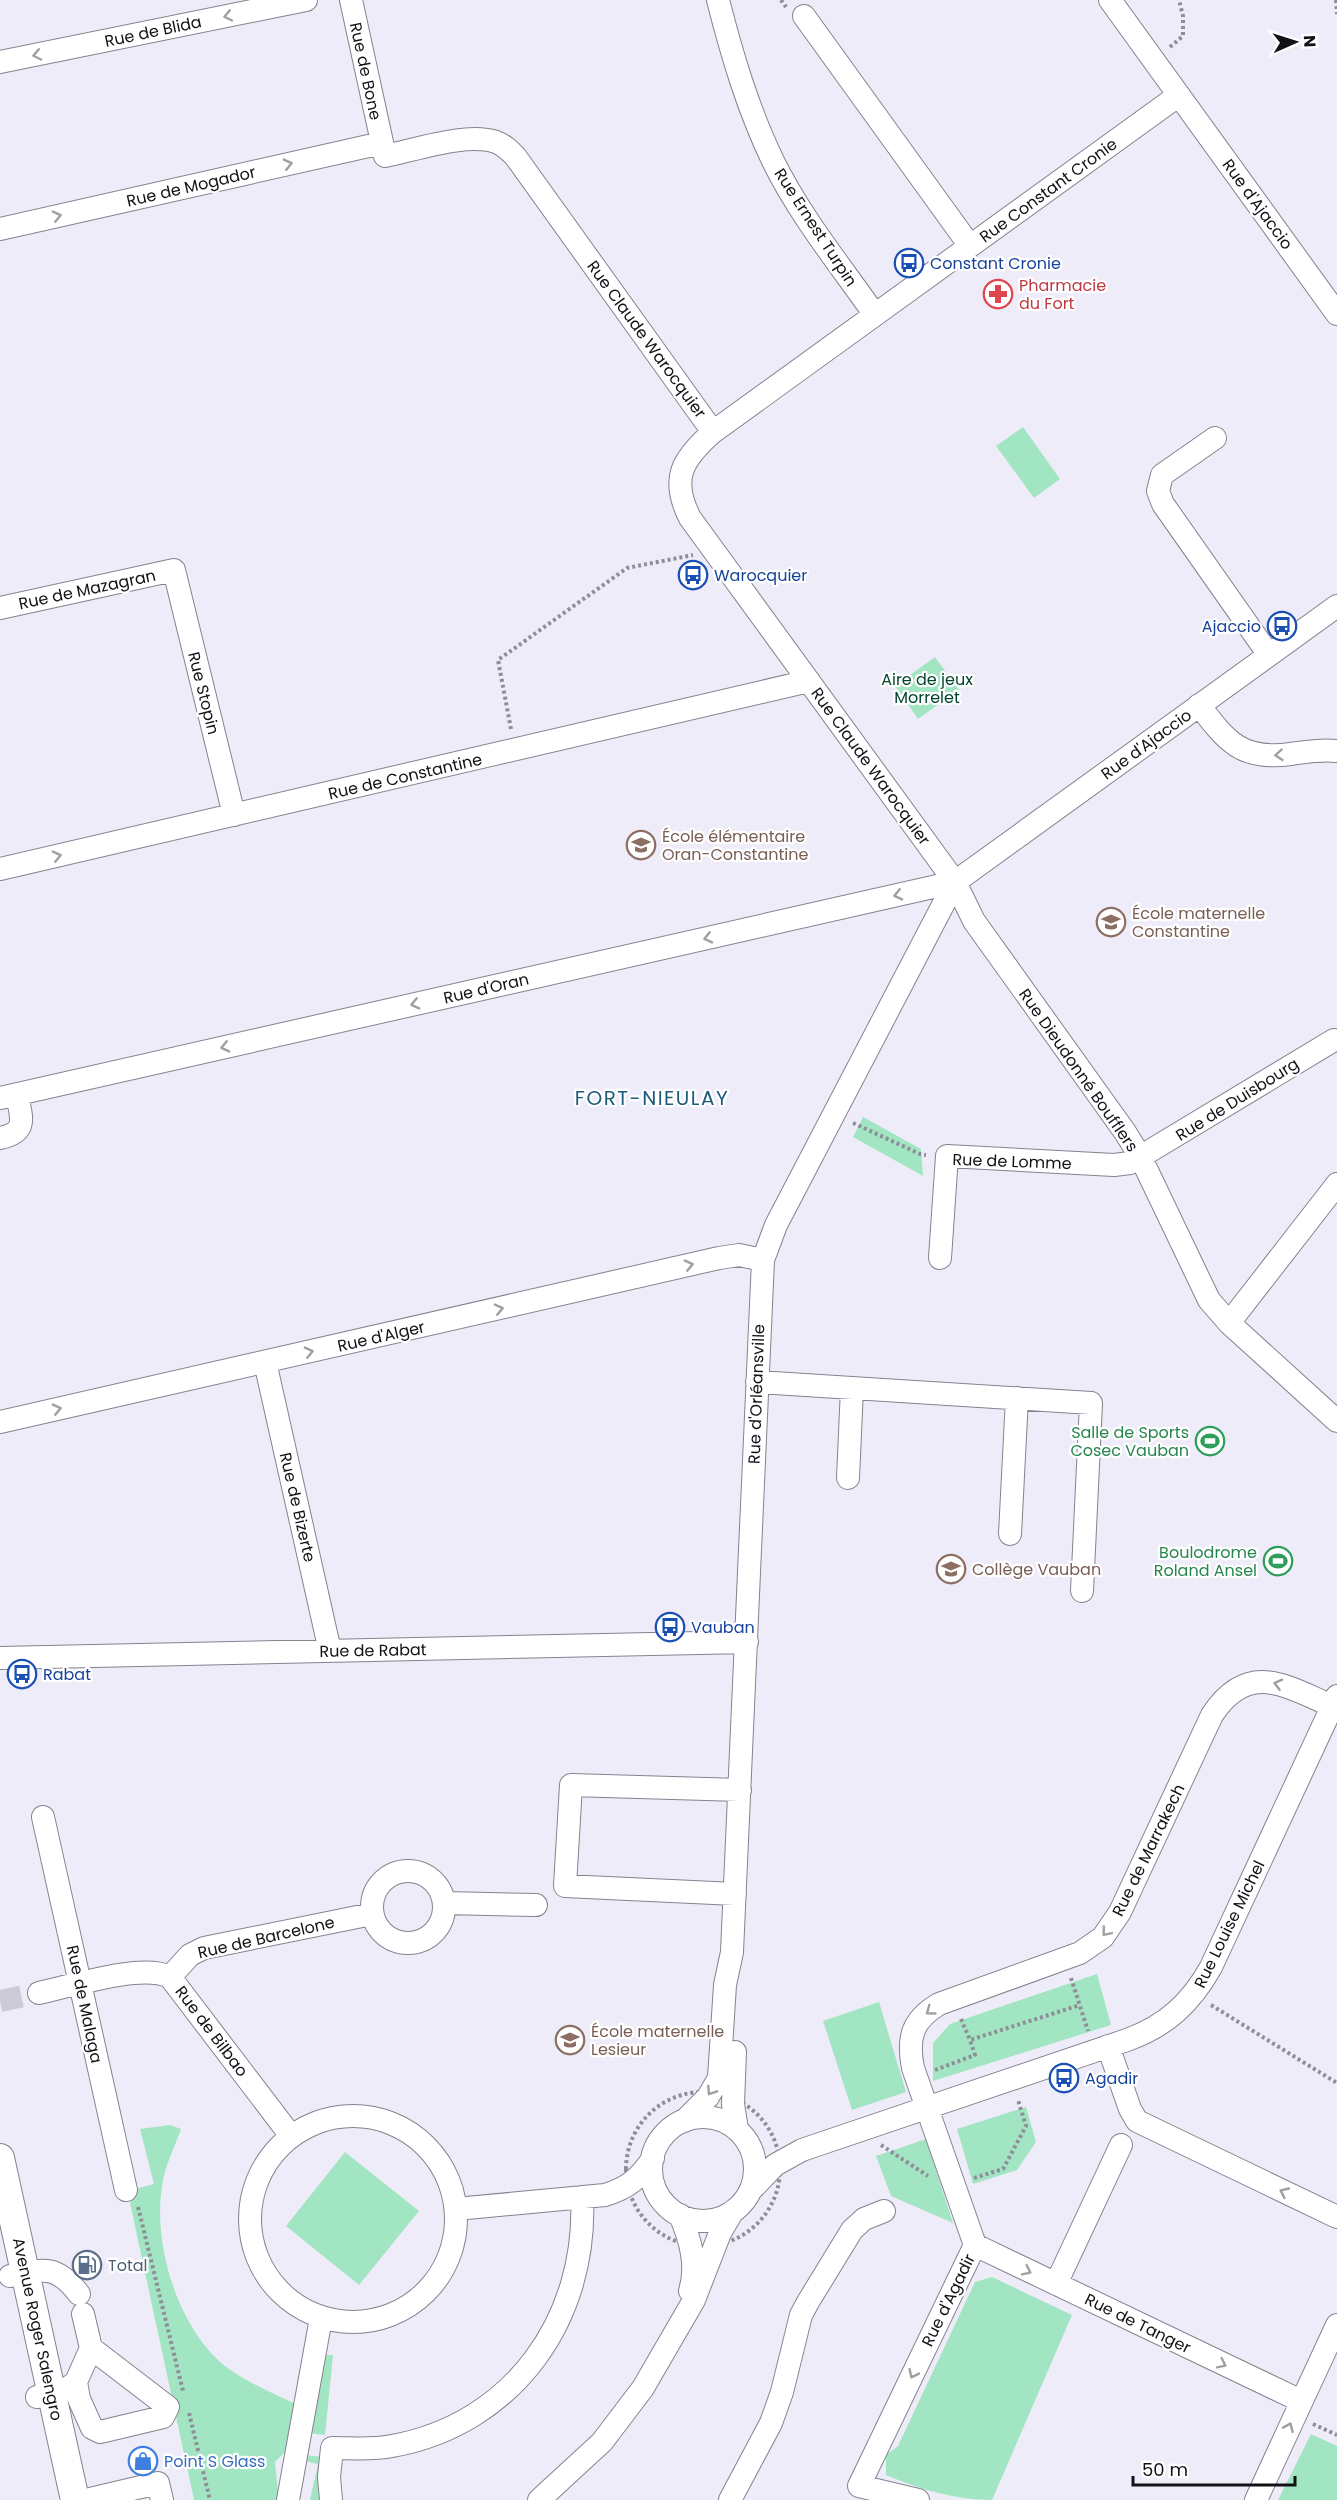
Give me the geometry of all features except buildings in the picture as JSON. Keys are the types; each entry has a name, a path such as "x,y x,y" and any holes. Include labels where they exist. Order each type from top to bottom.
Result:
{"main road":[{"name":"Avenue Roger Salengro","path":"0,2158 18,2274"},
{"name":"Avenue Roger Salengro","path":"0,2230 18,2274 55,2391 75,2500"},
{"name":"Avenue Roger Salengro","path":"55,2391 60,2500"}],"street":[{"name":"Rue de Blida","path":"0,62 306,0"},
{"name":"Rue de Bone","path":"351,0 382,142"},
{"name":"Rue Ernest Turpin","path":"718,0 742,86 774,162 802,212 875,315"},
{"path":"1110,0 1179,95"},
{"path":"804,16 970,246"},
{"name":"Rue Constant Cronie","path":"713,432 1179,95"},
{"name":"Rue d'Ajaccio","path":"1179,95 1337,314"},
{"name":"Rue Claude Warocquier","path":"382,142 386,156 470,139 496,142 515,156 713,432 687,457 682,468 680,480 684,506 955,882"},
{"name":"Rue de Mogador","path":"0,229 382,142"},
{"path":"1215,438 1162,475 1158,491 1163,504 1269,655"},
{"name":"Rue de Mazagran","path":"0,609 174,570"},
{"name":"Rue Stopin","path":"174,570 234,815"},
{"name":"Rue d'Ajaccio","path":"955,882 1337,606"},
{"name":"Rue de Constantine","path":"0,869 809,681"},
{"path":"1199,705 1223,735 1239,749 1248,753 1265,756 1317,750 1337,751"},
{"name":"Rue d'Oran","path":"0,1138 15,1133 22,1121 8,1096 955,882"},
{"name":"Rue d'Orléansville","path":"741,2135 723,2095 720,2072 724,1997 732,1952 763,1260 776,1225 955,882"},
{"name":"Rue Dieudonné Boufflers","path":"955,882 974,921 1114,1116 1140,1158 1209,1300 1229,1323 1337,1421"},
{"name":"Rue de Duisbourg","path":"1140,1158 1330,1046"},
{"name":"Rue de Lomme","path":"940,1258 947,1156 1114,1165 1130,1163 1140,1158"},
{"path":"1229,1323 1337,1184"},
{"name":"Rue d'Alger","path":"0,1422 719,1258 739,1255 763,1260"},
{"name":"Rue de Bizerte","path":"265,1362 330,1651"},
{"path":"757,1382 1091,1403 1082,1591"},
{"path":"848,1478 852,1388"},
{"path":"1010,1534 1017,1398"},
{"name":"Rue de Rabat","path":"0,1658 747,1642"},
{"name":"Rue de Marrakech","path":"926,2108 910,2055 913,2030 927,2012 952,1999 1065,1960 1092,1946 1103,1937 1120,1912 1212,1715 1221,1702 1242,1686 1268,1682 1280,1683 1335,1701"},
{"name":"Rue Louise Michel","path":"750,2191 802,2150 1102,2049 1142,2034 1169,2019 1192,1997 1202,1983 1335,1701"},
{"path":"735,1894 565,1886 571,1785 740,1791"},
{"name":"Rue de Malaga","path":"43,1817 126,2190"},
{"path":"402,1871 414,1871 430,1878 438,1886 444,1903 442,1920 436,1930 427,1938 411,1943 399,1942 388,1937 380,1929 372,1914 373,1896 378,1886 386,1877 402,1871"},
{"path":"444,1903 536,1905"},
{"name":"Rue de Barcelone","path":"170,1977 190,1955 204,1948 372,1914"},
{"name":"Rue de Bilbao","path":"39,1993 136,1972 161,1972 170,1977 291,2136"},
{"path":"1102,2049 1137,2121 1337,2217"},
{"name":"Rue d'Orléansville","path":"684,2121 723,2095"},
{"name":"Rue d'Agadir","path":"918,2500 855,2493 975,2245 926,2108"},
{"path":"346,2115 366,2116 386,2121 420,2140 439,2163 452,2190 456,2209 453,2244 447,2261 438,2278 426,2293 395,2314 377,2320 349,2322 321,2318 296,2305 274,2287 256,2254 249,2217 257,2180 271,2156 291,2136 317,2122 346,2115"},
{"path":"630,2192 653,2158 664,2136 684,2121 712,2118 728,2124 741,2135 766,2149 782,2165"},
{"path":"538,2500 589,2456 612,2429 643,2388 694,2300 716,2245 733,2211 750,2191 755,2168 753,2156 741,2135"},
{"path":"1056,2284 1121,2145"},
{"path":"653,2158 651,2171 653,2183 673,2210 690,2245 694,2268 692,2281 674,2334"},
{"path":"456,2209 630,2192 692,2220 710,2221 733,2211"},
{"path":"300,2444 367,2449 411,2442 454,2426 473,2415 508,2387 542,2349 566,2304 579,2263 582,2197"},
{"path":"730,2500 771,2423 782,2392 801,2315 852,2230 864,2219 884,2211"},
{"name":"Rue de Tanger","path":"975,2245 1300,2401"},
{"path":"18,2274 52,2270 68,2280 81,2304 91,2348 168,2407 163,2417 100,2432 92,2428 80,2399 55,2391 91,2348"},
{"path":"288,2500 300,2444 321,2318"},
{"path":"1256,2500 1337,2325"},
{"path":"331,2500 329,2477 332,2448"},
{"path":"86,2500 121,2496 158,2483 162,2500"}],"path":[{"path":"1154,62 1183,36 1183,16 1179,0"},
{"path":"1336,0 1337,14"},
{"path":"515,750 498,660 627,568 715,551"},
{"path":"834,1113 920,1154 947,1156"},
{"path":"1065,1960 1080,2005 1102,2049"},
{"path":"1213,1996 1208,2003 1337,2083"},
{"path":"916,2077 975,2055 970,2040 1080,2005"},
{"path":"695,2092 723,2095 749,2106 762,2119 775,2139 782,2165 774,2200 759,2222 741,2236 716,2245 690,2245 669,2238 643,2216 630,2192 626,2173 629,2147 643,2120 659,2105 674,2097 695,2092"},
{"path":"889,2140 879,2144 955,2189 1003,2169 1026,2126 1017,2097 1008,2100"},
{"path":"126,2190 137,2204 185,2397"},
{"path":"188,2409 210,2500"}],"green space":[{"path":"1023,427 1060,479 1034,498 996,446"},
{"name":"Aire de jeux Morrelet","path":"935,657 959,690 918,719 895,686"},
{"path":"863,1117 921,1149 923,1176 853,1137"},
{"path":"1097,1974 1111,2025 933,2081 933,2043 950,2024"},
{"path":"879,2002 906,2092 852,2110 823,2021"},
{"path":"1026,2107 1036,2142 1017,2170 973,2184 957,2129"},
{"path":"170,2125 181,2129 163,2181 160,2205 161,2230 165,2256 181,2306 193,2329 225,2366 251,2382 298,2405 289,2448 275,2462 279,2500 194,2500 130,2203 135,2189 154,2184 140,2129"},
{"path":"926,2139 953,2223 891,2196 876,2156"},
{"path":"345,2152 419,2211 359,2285 286,2226"},
{"path":"992,2277 1072,2315 992,2500 938,2493 886,2475 886,2455 898,2446 975,2282"},
{"path":"324,2355 333,2355 325,2435 309,2433"},
{"path":"1311,2434 1337,2446 1337,2500 1278,2500"},
{"path":"304,2455 323,2457 322,2500 310,2500 318,2464 303,2461"}],"tunnel":[{"path":"0,2001 39,1993"}],"place":[{"name":"Constant Cronie","path":"909,263"},
{"name":"Pharmacie du Fort","path":"998,294"},
{"name":"Warocquier","path":"693,575"},
{"name":"Ajaccio","path":"1282,626"},
{"name":"École élémentaire Oran-Constantine","path":"641,845"},
{"name":"École maternelle Constantine","path":"1111,922"},
{"name":"Salle de Sports Cosec Vauban","path":"1210,1441"},
{"name":"Boulodrome Roland Ansel","path":"1278,1561"},
{"name":"Collège Vauban","path":"951,1569"},
{"name":"Vauban","path":"670,1627"},
{"name":"Rabat","path":"22,1674"},
{"name":"École maternelle Lesieur","path":"570,2040"},
{"name":"Agadir","path":"1064,2078"},
{"name":"Total","path":"87,2265"},
{"name":"Point S Glass","path":"143,2461"}],"district":[{"name":"FORT-NIEULAY","path":"652,1098"}]}
